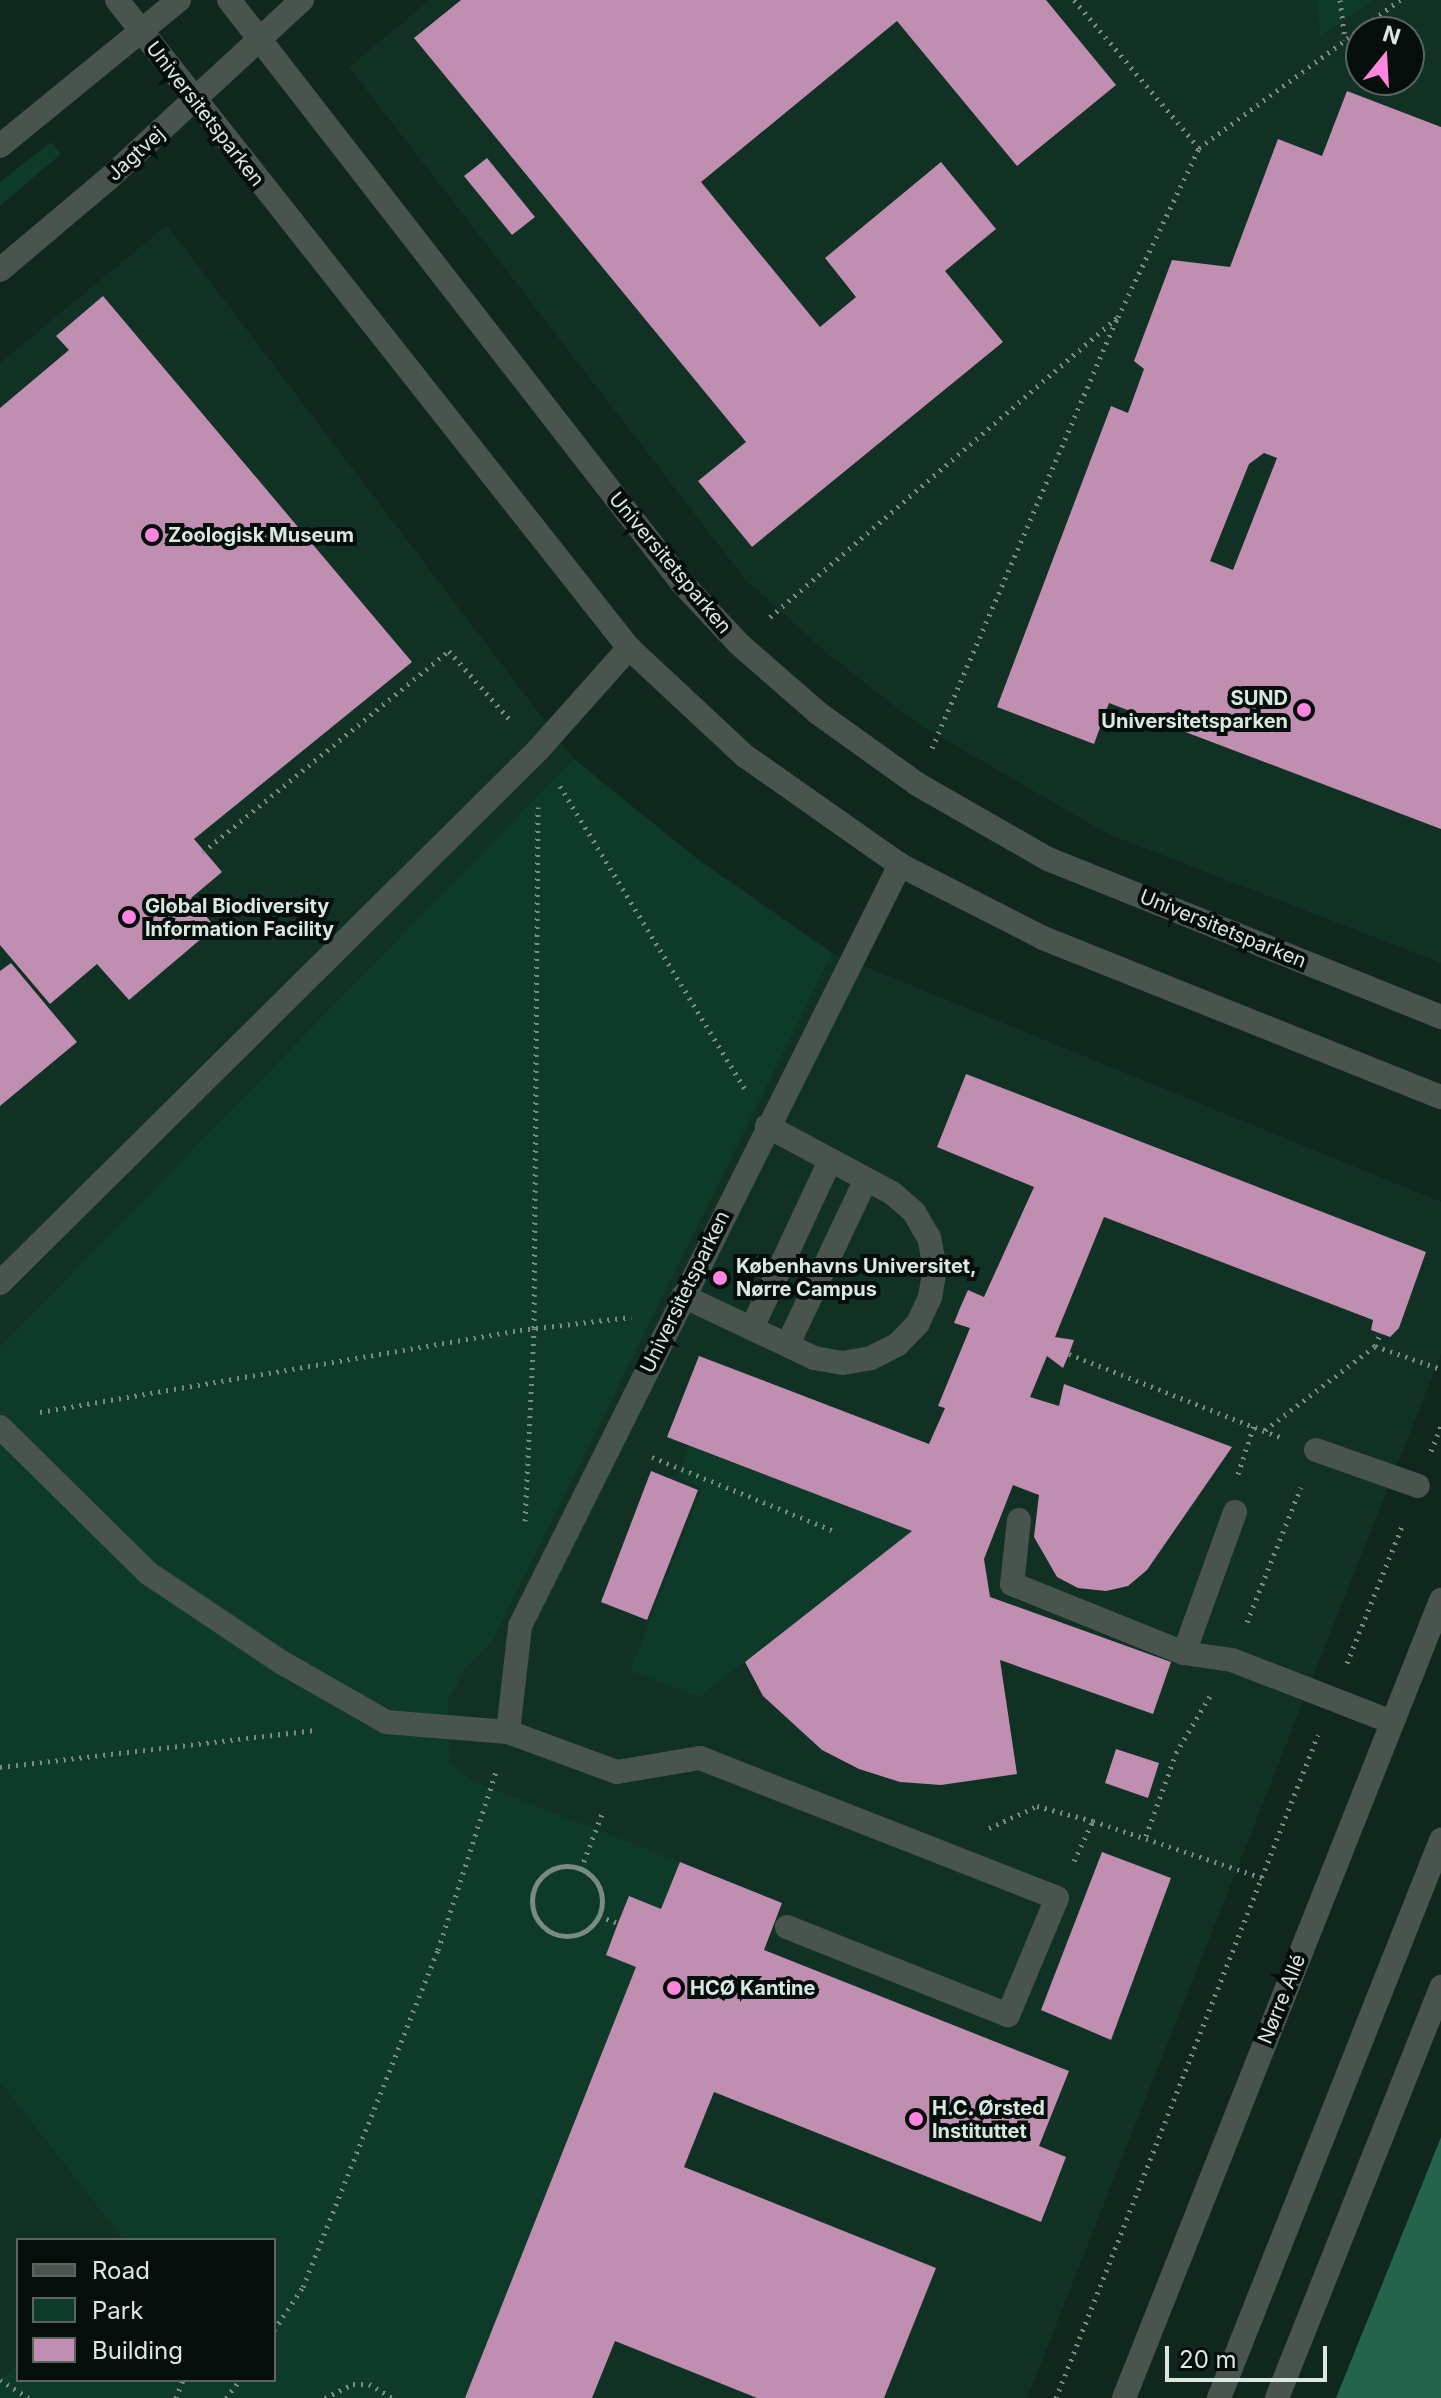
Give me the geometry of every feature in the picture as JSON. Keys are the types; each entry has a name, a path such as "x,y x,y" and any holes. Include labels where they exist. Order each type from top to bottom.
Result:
{"street":[{"name":"Universitetsparken","path":"117,0 629,648 745,756 900,865 1043,938 1441,1097"},
{"path":"0,146 179,0"},
{"name":"Universitetsparken","path":"229,0 682,583 739,644 818,713 917,784 1048,859 1441,1017"},
{"name":"Jagtvej","path":"0,270 195,101 302,0"},
{"path":"0,1283 538,750 629,648"},
{"name":"Universitetsparken","path":"508,1732 520,1626 900,865"},
{"path":"679,1304 752,1328 814,1358 843,1363 871,1358 898,1344 924,1310 935,1268 929,1238 914,1212 892,1193 767,1126"},
{"path":"752,1328 830,1161"},
{"path":"788,1344 865,1181"},
{"path":"0,1427 148,1573 281,1662 386,1722 508,1732 617,1772 700,1758 1057,1898 1008,2015 787,1927"},
{"path":"1316,1450 1418,1486"},
{"path":"1184,1653 1235,1512"},
{"path":"1019,1520 1012,1584 1184,1653 1232,1660 1392,1722"},
{"name":"Nørre Allé","path":"1124,2398 1441,1600"},
{"path":"1219,2398 1441,1840"},
{"path":"1277,2398 1441,1987"}],"path":[{"path":"1074,0 1199,148"},
{"path":"917,784 1118,317 1199,148 1345,41 1340,0"},
{"path":"1379,16 1400,0"},
{"path":"739,644 1118,317"},
{"path":"203,852 449,651 538,750 767,1126"},
{"path":"525,1532 534,1328 538,750"},
{"path":"32,1414 679,1304"},
{"path":"1264,1431 1375,1346 1380,1334"},
{"path":"1375,1346 1441,1369"},
{"path":"1069,1354 1316,1450 1232,1660 1176,1753 1146,1836"},
{"path":"1056,2398 1441,1426"},
{"path":"656,1447 651,1459 832,1530"},
{"path":"0,1767 386,1722"},
{"path":"276,2327 303,2287 438,1950 508,1732"},
{"path":"581,1869 617,1772"},
{"path":"939,1851 1037,1806 1146,1836 1263,1878"},
{"path":"1057,1898 1093,1821"},
{"path":"558,1867 581,1869 601,1894 599,1916 571,1936 548,1931 533,1914 539,1879 558,1867"},
{"path":"599,1916 618,1923"},
{"path":"0,2380 29,2398"},
{"path":"226,2398 238,2382"},
{"path":"325,2398 353,2384 369,2384 392,2398"}],"shaded area":[{"path":"430,0 1441,0 1441,963 1108,834 918,724 828,654 745,579 349,67"},
{"name":"Københavns Universitet, Nørre Campus","path":"167,225 574,759 696,858 832,953 1441,1202 1441,1354 1027,2398 0,2398 0,363"}],"green space":[{"path":"1317,0 1374,0 1351,16 1345,16 1345,20 1320,37"},
{"path":"51,142 61,154 0,206 0,182"},
{"path":"574,759 696,858 832,953 492,1642 467,1666 448,1701 450,1763 473,1781 680,1862 661,1909 629,1896 618,1923 606,1955 636,1967 465,2398 0,2398 0,2379 16,2367 16,2382 276,2382 276,2238 122,2238 0,2082 0,1347"},
{"path":"689,1446 912,1531 699,1697 630,1671 702,1488 678,1477"},
{"path":"1441,2137 1441,2398 1336,2398 1383,2282"}],"building":[{"path":"461,0 1046,0 1116,85 1017,166 897,21 701,182 820,327 856,297 825,258 941,162 996,229 945,271 1003,342 752,547 698,481 746,442 414,38"},
{"path":"1345,96 1360,96 1441,127 1441,829 1109,703 1094,744 997,707 1111,406 1128,413 1144,369 1134,361 1172,260 1230,267 1278,139 1322,156","holes":["1264,453 1277,458 1233,570 1210,561 1249,464"]},
{"path":"487,158 535,217 512,235 464,176"},
{"name":"Zoologisk Museum","path":"103,296 412,662 194,839 222,872 191,898 215,927 129,1000 97,964 50,1004 0,945 0,408 69,350 56,336"},
{"path":"11,963 77,1042 0,1106 0,971"},
{"path":"966,1074 1426,1252 1399,1328 1390,1337 1371,1330 1373,1320 1104,1217 1055,1337 1074,1340 1069,1354 1063,1368 1047,1356 1030,1397 1059,1406 1064,1384 1232,1447 1147,1570 1128,1586 1106,1591 1078,1588 1057,1577 1034,1537 1039,1495 1013,1485 984,1559 990,1597 1171,1662 1153,1714 1000,1660 1017,1774 941,1785 900,1782 859,1769 822,1750 763,1696 745,1662 912,1531 667,1437 699,1356 929,1444 945,1408 938,1406 970,1328 954,1323 960,1308 968,1290 984,1297 1034,1187 937,1147"},
{"path":"651,1471 698,1490 647,1620 601,1602"},
{"path":"1116,1749 1159,1763 1148,1798 1105,1783"},
{"path":"1102,1852 1171,1878 1111,2040 1041,2010"},
{"name":"H.C. Ørsted Instituttet","path":"680,1862 782,1903 764,1950 1069,2071 1039,2146 1066,2157 1041,2222 714,2092 684,2167 936,2268 884,2398 757,2398 615,2341 592,2398 465,2398 636,1967 606,1955 618,1923 629,1896 661,1909"}],"place":[{"name":"Zoologisk Museum","path":"152,535"},
{"name":"SUND Universitetsparken","path":"1304,710"},
{"name":"Global Biodiversity Information Facility","path":"129,917"},
{"name":"Københavns Universitet, Nørre Campus","path":"720,1278"},
{"name":"HCØ Kantine","path":"674,1988"},
{"name":"H.C. Ørsted Instituttet","path":"916,2119"}]}
